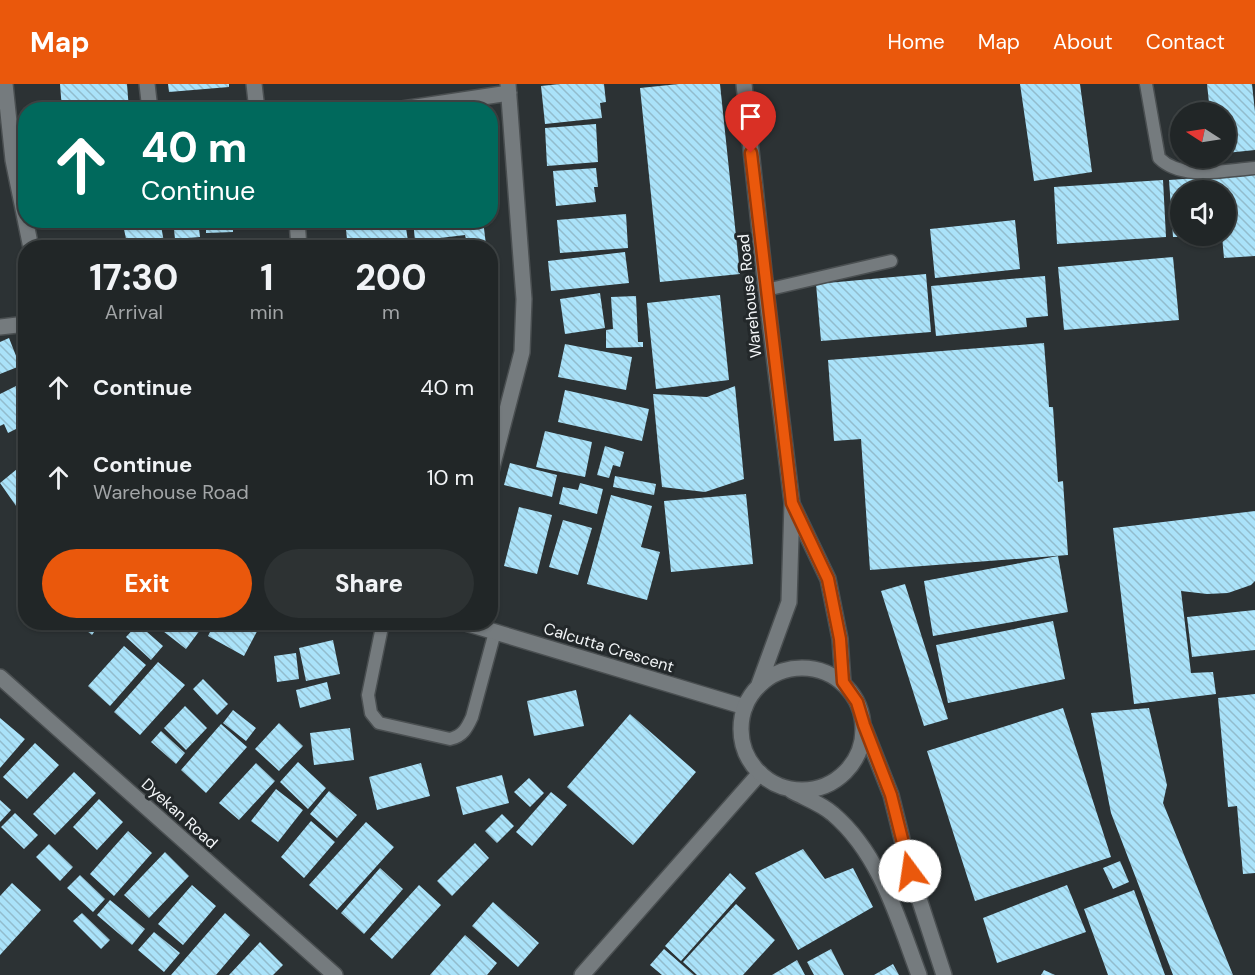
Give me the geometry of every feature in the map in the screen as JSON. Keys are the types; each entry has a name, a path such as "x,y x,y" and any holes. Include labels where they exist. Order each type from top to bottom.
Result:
{"street":[{"path":"4,84 18,155"},
{"path":"147,84 149,102"},
{"path":"254,84 256,102"},
{"name":"Warehouse Road","path":"744,84 792,503 789,602 758,687"},
{"path":"437,102 508,88 524,299 522,352 498,445"},
{"path":"0,327 18,325"},
{"name":"Warehouse Road","path":"792,503 828,579 840,639 843,682"},
{"name":"Calcutta Crescent","path":"488,630 746,707"},
{"path":"919,975 877,870 853,833 831,812 760,773 749,759 743,743 741,725 746,707 758,687 778,672 801,668 823,671 843,682 857,702 891,795 910,871 944,975"},
{"name":"Dyekan Road","path":"0,677 335,975"},
{"path":"787,789 806,790 825,786 841,776 854,762 861,744 864,725"},
{"path":"582,975 760,773"}],"lane":[{"path":"1146,84 1159,158 1168,166 1192,172 1255,168"},
{"path":"766,290 891,261"},
{"path":"381,630 368,695 371,713 379,723 450,739 458,737 466,729 472,717 495,632"}],"building":[{"path":"60,84 127,84 128,102 61,102"},
{"path":"168,84 229,84 229,87 169,92"},
{"path":"604,84 606,102 600,103 602,118 545,124 541,86"},
{"path":"679,84 720,84 740,274 660,282 640,88"},
{"path":"1020,84 1080,84 1092,172 1034,181"},
{"path":"1207,84 1252,84 1255,150 1236,152 1236,102 1209,102"},
{"path":"596,124 598,162 547,166 545,128"},
{"path":"596,168 598,187 594,187 596,202 556,206 553,171"},
{"path":"1255,174 1255,256 1224,258 1223,246 1236,246 1236,180 1170,180 1170,194 1169,180"},
{"path":"1163,180 1166,237 1057,244 1054,187"},
{"path":"626,214 628,248 560,253 557,220"},
{"path":"1015,220 1020,269 935,278 930,229"},
{"path":"124,228 161,228 164,240 126,240"},
{"path":"174,228 199,228 200,237 175,239"},
{"path":"206,228 233,228 233,232 206,233"},
{"path":"406,228 408,240 347,240 346,230"},
{"path":"414,228 484,228 485,240 466,239 465,235 415,240"},
{"path":"625,252 629,283 551,291 548,261"},
{"path":"1173,257 1179,320 1064,330 1058,267"},
{"path":"926,274 931,332 821,341 816,284"},
{"path":"1045,276 1048,316 1026,318 1027,327 936,336 931,286"},
{"path":"600,293 605,328 565,334 560,299"},
{"path":"720,295 729,380 656,389 647,303"},
{"path":"636,296 638,342 643,342 643,347 606,348 606,330 613,329 611,297"},
{"path":"9,338 18,367 0,374 0,342"},
{"path":"1044,343 1049,407 1053,407 1058,482 1063,481 1068,555 870,570 861,439 834,441 828,360"},
{"path":"565,344 632,357 626,390 558,377"},
{"path":"18,385 18,428 8,433 4,424 0,426 0,394"},
{"path":"735,386 744,479 705,492 662,487 653,394 707,397"},
{"path":"565,390 649,409 642,441 558,422"},
{"path":"545,431 592,442 585,477 536,467"},
{"path":"605,446 624,452 620,467 613,465 609,478 597,475"},
{"path":"510,463 557,475 552,497 504,485"},
{"path":"17,469 18,509 0,483"},
{"path":"615,476 656,484 654,495 613,487"},
{"path":"580,483 603,489 597,514 559,504 563,487 578,490"},
{"path":"746,494 753,564 671,572 664,501"},
{"path":"611,495 652,506 641,547 660,552 647,600 587,584"},
{"path":"519,507 552,515 537,574 504,566"},
{"path":"1255,511 1255,581 1251,585 1228,593 1207,594 1181,591 1191,673 1213,672 1216,694 1134,704 1113,528"},
{"path":"563,520 592,528 578,575 549,567"},
{"path":"1058,556 1068,612 933,636 924,581"},
{"path":"905,584 948,719 924,726 881,591"},
{"path":"1255,610 1255,650 1192,657 1187,617"},
{"path":"1053,621 1065,679 948,703 936,645"},
{"path":"86,630 95,630 92,635"},
{"path":"132,630 145,630 163,646 151,660 126,637"},
{"path":"162,630 200,630 186,649"},
{"path":"211,630 258,630 244,656 208,636"},
{"path":"333,640 340,674 306,681 299,648"},
{"path":"124,646 146,665 110,706 88,686"},
{"path":"296,653 299,679 277,682 274,656"},
{"path":"158,662 185,685 140,735 114,712"},
{"path":"203,679 228,704 217,715 193,689"},
{"path":"327,682 331,699 300,708 296,690"},
{"path":"576,690 584,726 534,736 527,701"},
{"path":"1255,694 1255,873 1243,874 1237,806 1228,807 1218,698"},
{"path":"185,706 207,728 186,750 164,728"},
{"path":"1063,708 1111,857 975,901 927,751"},
{"path":"1149,708 1167,785 1163,803 1233,975 1173,975 1111,813 1091,713"},
{"path":"233,710 256,728 246,741 223,723"},
{"path":"630,714 696,772 633,845 567,787"},
{"path":"0,718 25,739 0,768"},
{"path":"279,723 303,746 279,771 255,749"},
{"path":"221,724 247,747 206,793 181,770"},
{"path":"350,728 354,760 314,765 310,733"},
{"path":"161,731 185,753 176,764 151,742"},
{"path":"35,743 59,765 27,799 3,777"},
{"path":"298,762 326,788 308,809 280,782"},
{"path":"256,763 275,781 239,820 219,803"},
{"path":"421,763 430,796 377,810 369,777"},
{"path":"74,772 96,793 55,835 33,814"},
{"path":"502,775 509,803 463,815 456,787"},
{"path":"529,778 544,793 530,807 514,792"},
{"path":"276,789 303,810 278,842 251,821"},
{"path":"329,791 357,815 337,838 310,814"},
{"path":"551,792 567,805 532,846 516,832"},
{"path":"99,799 123,822 97,850 73,827"},
{"path":"0,800 11,810 0,822"},
{"path":"15,813 38,835 24,849 1,827"},
{"path":"502,814 514,826 497,843 485,831"},
{"path":"311,821 335,842 304,878 281,857"},
{"path":"366,822 394,847 337,910 309,885"},
{"path":"128,831 152,853 114,896 90,874"},
{"path":"475,843 489,858 452,896 437,881"},
{"path":"49,844 73,867 60,881 36,857"},
{"path":"803,849 825,879 853,868 873,907 798,950 755,873"},
{"path":"165,852 189,876 149,918 124,895"},
{"path":"1120,861 1129,882 1113,889 1103,868"},
{"path":"380,868 403,889 364,934 341,913"},
{"path":"730,873 746,888 681,961 665,946"},
{"path":"80,875 105,899 93,912 67,888"},
{"path":"12,883 41,910 0,955 0,896"},
{"path":"192,885 216,906 183,945 158,924"},
{"path":"419,885 441,905 392,959 370,939"},
{"path":"1067,885 1086,932 997,963 983,918"},
{"path":"1134,890 1165,975 1108,975 1084,909"},
{"path":"110,900 145,929 132,945 97,915"},
{"path":"493,902 539,943 518,967 472,926"},
{"path":"736,904 775,940 743,975 697,975 683,962"},
{"path":"82,913 110,940 101,949 73,921"},
{"path":"225,913 250,935 216,975 171,975"},
{"path":"154,932 180,953 164,972 138,950"},
{"path":"465,935 497,963 487,975 430,975"},
{"path":"260,942 283,965 273,975 229,975"},
{"path":"664,949 694,975 662,975 650,965"},
{"path":"831,949 844,975 814,975 807,962"},
{"path":"797,960 805,975 772,975"},
{"path":"893,964 899,975 874,975"},
{"path":"1044,970 1055,975 1041,975"}],"route":[{"path":"751,153 792,503 828,579 840,639 843,682 857,702 891,795 910,871"}]}
